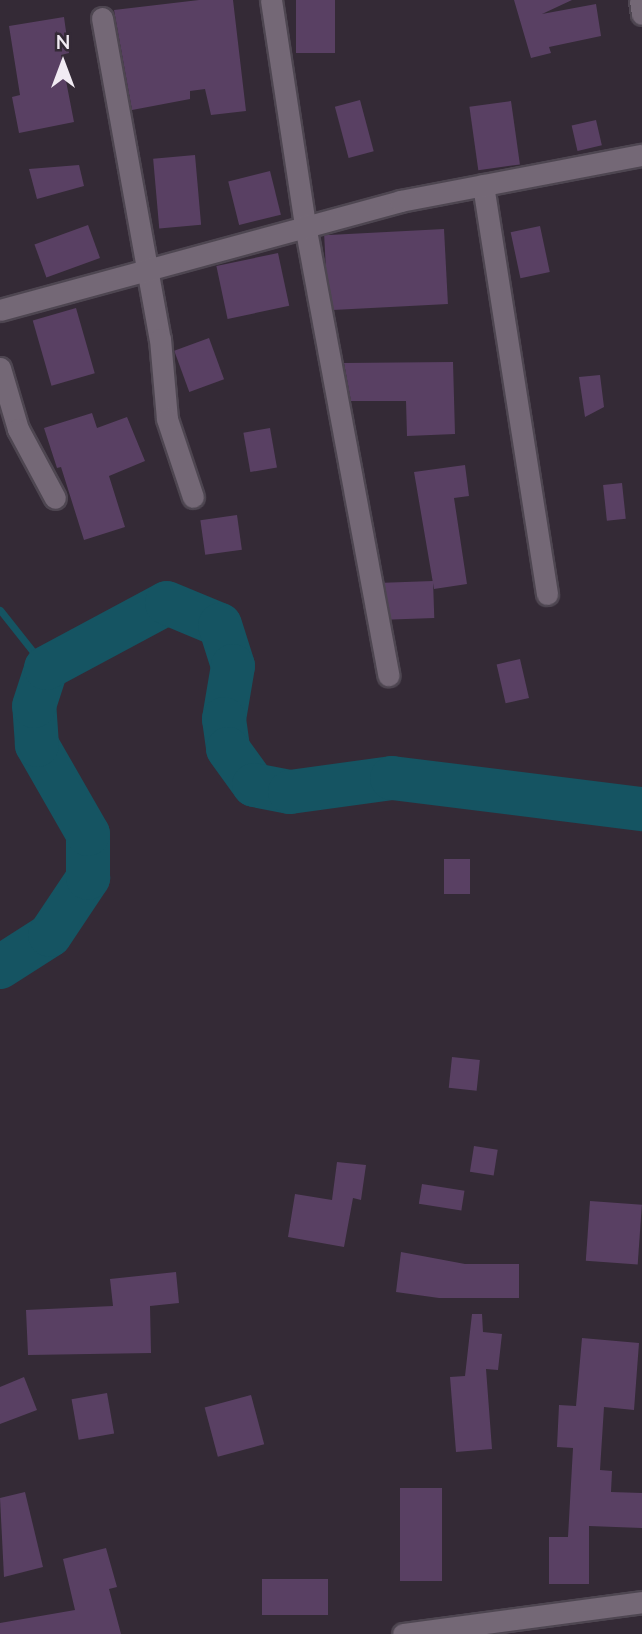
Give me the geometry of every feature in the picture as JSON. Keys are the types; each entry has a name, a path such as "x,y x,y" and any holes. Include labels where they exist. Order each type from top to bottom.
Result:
{"street":[{"path":"271,0 305,225 388,676"},
{"path":"640,0 642,14"},
{"path":"102,18 145,268 160,339 167,419 193,497"},
{"path":"0,310 305,225 484,185 642,155"},
{"path":"484,185 547,594"},
{"path":"0,368 18,429 55,498"},
{"path":"403,1634 642,1602"}],"building":[{"path":"199,0 233,0 246,111 211,115 205,89 190,91 190,99 132,110 114,10"},
{"path":"296,0 335,0 335,53 296,53"},
{"path":"514,0 572,0 542,14 596,4 601,36 549,47 551,53 531,58"},
{"path":"64,17 69,53 61,55 74,122 19,133 12,97 20,95 9,26"},
{"path":"360,100 374,151 349,158 335,107"},
{"path":"511,101 520,164 478,170 469,107"},
{"path":"596,120 602,145 577,151 572,126"},
{"path":"195,155 201,225 159,228 153,159"},
{"path":"79,165 84,186 37,199 29,169"},
{"path":"270,171 281,215 239,225 228,181"},
{"path":"88,225 100,258 46,277 34,244"},
{"path":"540,226 550,272 520,278 511,232"},
{"path":"444,229 448,304 328,310 324,235"},
{"path":"278,253 289,306 228,319 216,266"},
{"path":"76,308 95,373 51,386 33,320"},
{"path":"209,338 224,379 189,392 174,351"},
{"path":"453,362 455,434 407,436 406,401 351,401 344,363"},
{"path":"600,375 604,407 585,417 579,377"},
{"path":"92,413 97,428 127,417 145,461 109,476 125,527 84,540 61,467 57,468 44,428"},
{"path":"270,428 277,467 250,472 243,433"},
{"path":"465,465 469,496 454,498 467,584 434,589 414,472"},
{"path":"622,483 626,519 607,521 603,485"},
{"path":"237,515 242,550 205,555 200,520"},
{"path":"433,581 434,618 385,620 384,583"},
{"path":"520,659 529,698 506,703 497,664"},
{"path":"444,859 470,859 470,894 444,894"},
{"path":"452,1057 480,1060 477,1091 449,1088"},
{"path":"474,1146 498,1150 494,1175 470,1172"},
{"path":"337,1162 366,1165 361,1200 353,1198 344,1247 288,1237 295,1194 332,1200"},
{"path":"422,1184 464,1191 461,1210 419,1204"},
{"path":"590,1201 642,1205 638,1264 586,1261"},
{"path":"401,1252 465,1264 519,1264 519,1298 439,1298 396,1292"},
{"path":"176,1272 179,1303 150,1306 151,1353 28,1355 26,1310 113,1306 110,1279"},
{"path":"472,1314 482,1314 483,1332 502,1334 498,1370 486,1369 492,1449 456,1452 450,1377 465,1376"},
{"path":"582,1338 639,1343 634,1410 604,1407 600,1470 612,1471 611,1492 642,1493 642,1528 589,1526 589,1584 549,1584 549,1537 568,1537 573,1448 557,1447 559,1405 576,1406"},
{"path":"24,1377 37,1410 0,1424 0,1387"},
{"path":"107,1393 114,1433 79,1440 72,1399"},
{"path":"251,1395 264,1444 218,1457 205,1407"},
{"path":"400,1488 442,1488 442,1581 400,1581"},
{"path":"25,1492 43,1567 4,1577 0,1498"},
{"path":"106,1548 117,1587 109,1589 121,1634 0,1634 0,1623 75,1610 63,1559"},
{"path":"262,1579 328,1579 328,1615 262,1615"}],"waterway":[{"path":"0,967 50,935 88,878 88,834 37,745 34,706 46,668 167,603 220,625 233,666 224,719 228,749 254,785 290,792 392,778 642,809"},
{"path":"0,610 46,668"}]}
